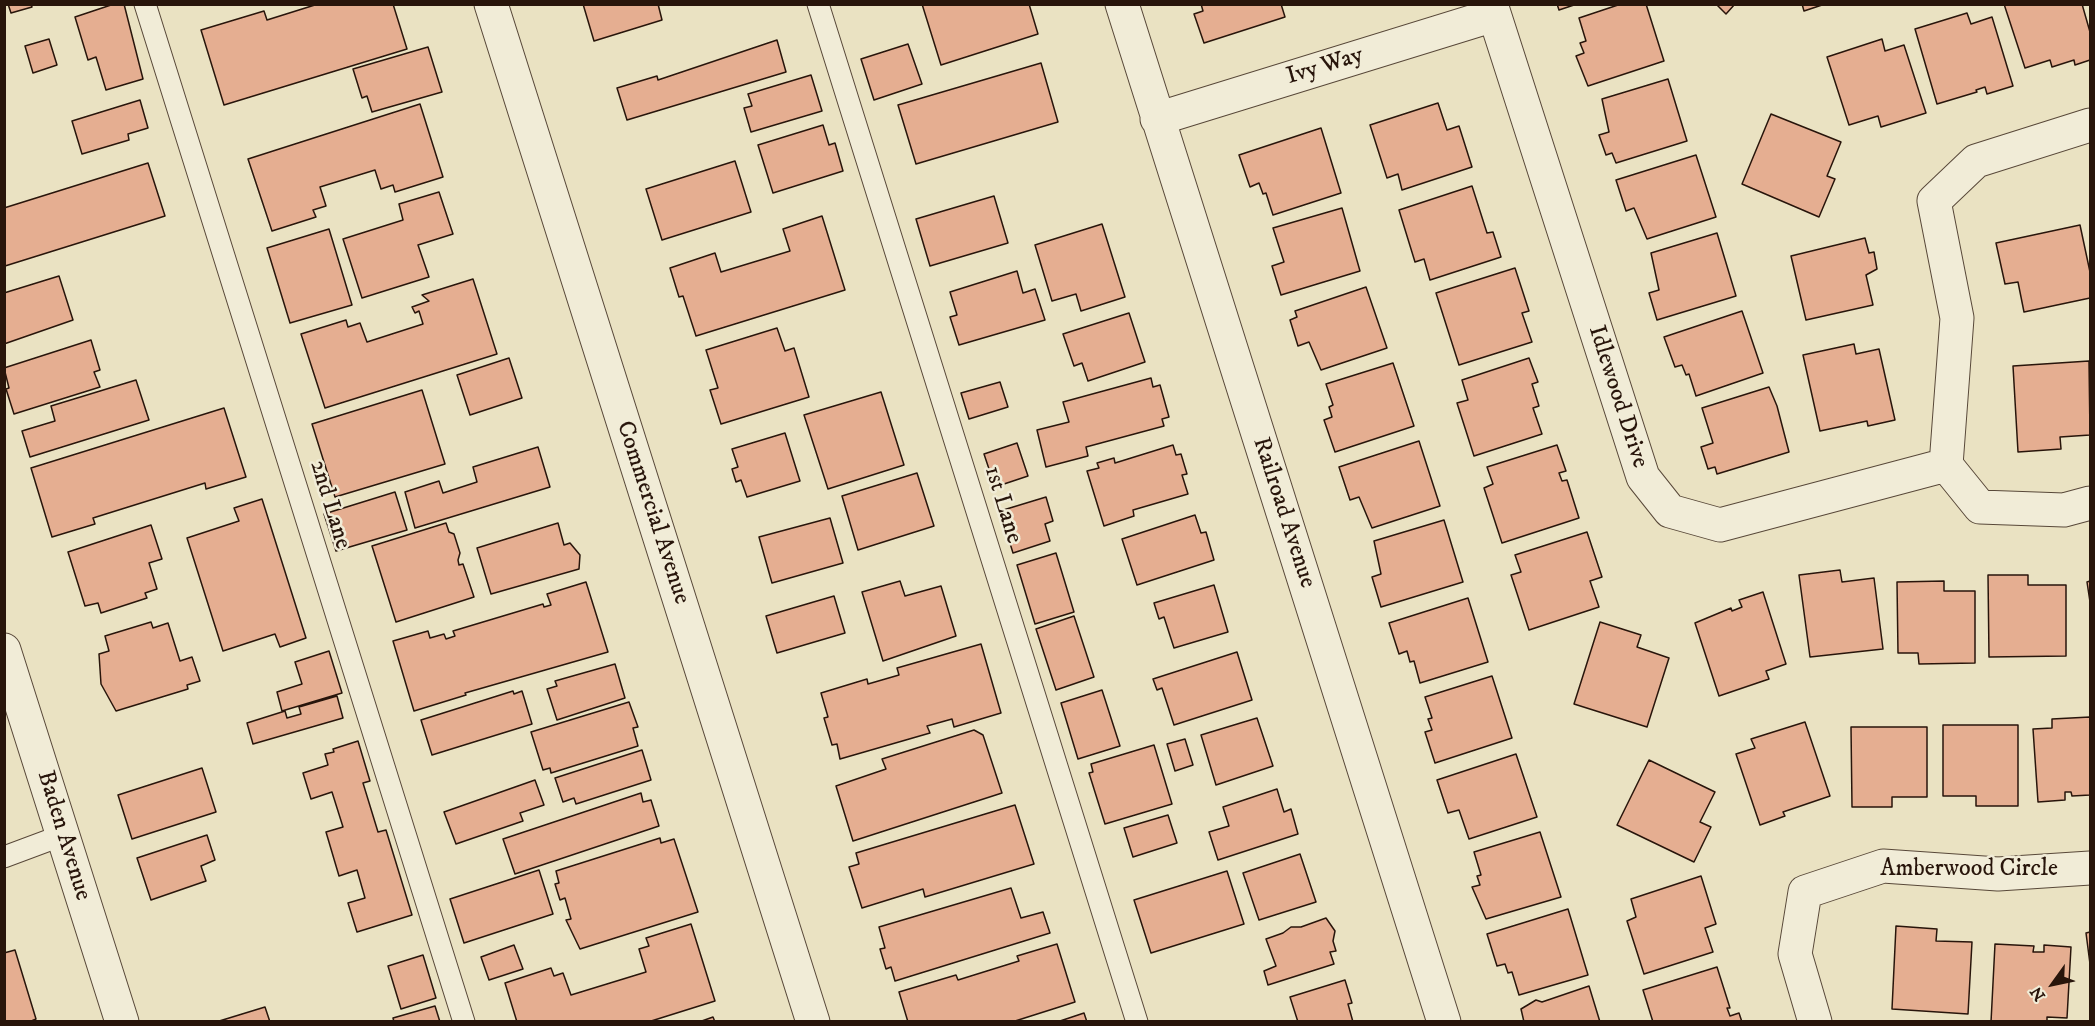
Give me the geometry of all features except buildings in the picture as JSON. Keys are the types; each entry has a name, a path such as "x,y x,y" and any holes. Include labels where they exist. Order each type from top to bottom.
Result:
{"street":[{"name":"Commercial Avenue","path":"491,4 813,1022"},
{"name":"Railroad Avenue","path":"1122,4 1444,1022"},
{"name":"Ivy Way","path":"1157,118 1492,10"},
{"name":"Idlewood Drive","path":"1492,10 1643,477 1670,511 1720,525 1946,465"},
{"path":"2091,125 1976,161 1934,201 1957,318 1946,465 1980,507 2064,510 2091,503"},
{"name":"Baden Avenue","path":"4,650 122,1022"},
{"name":"Amberwood Circle","path":"1815,1022 1795,954 1805,892 1883,866 1998,874 2091,868"}],"lane":[{"name":"2nd Lane","path":"145,4 464,1022"},
{"name":"1st Lane","path":"818,4 1137,1022"},
{"path":"4,857 63,835"}]}
